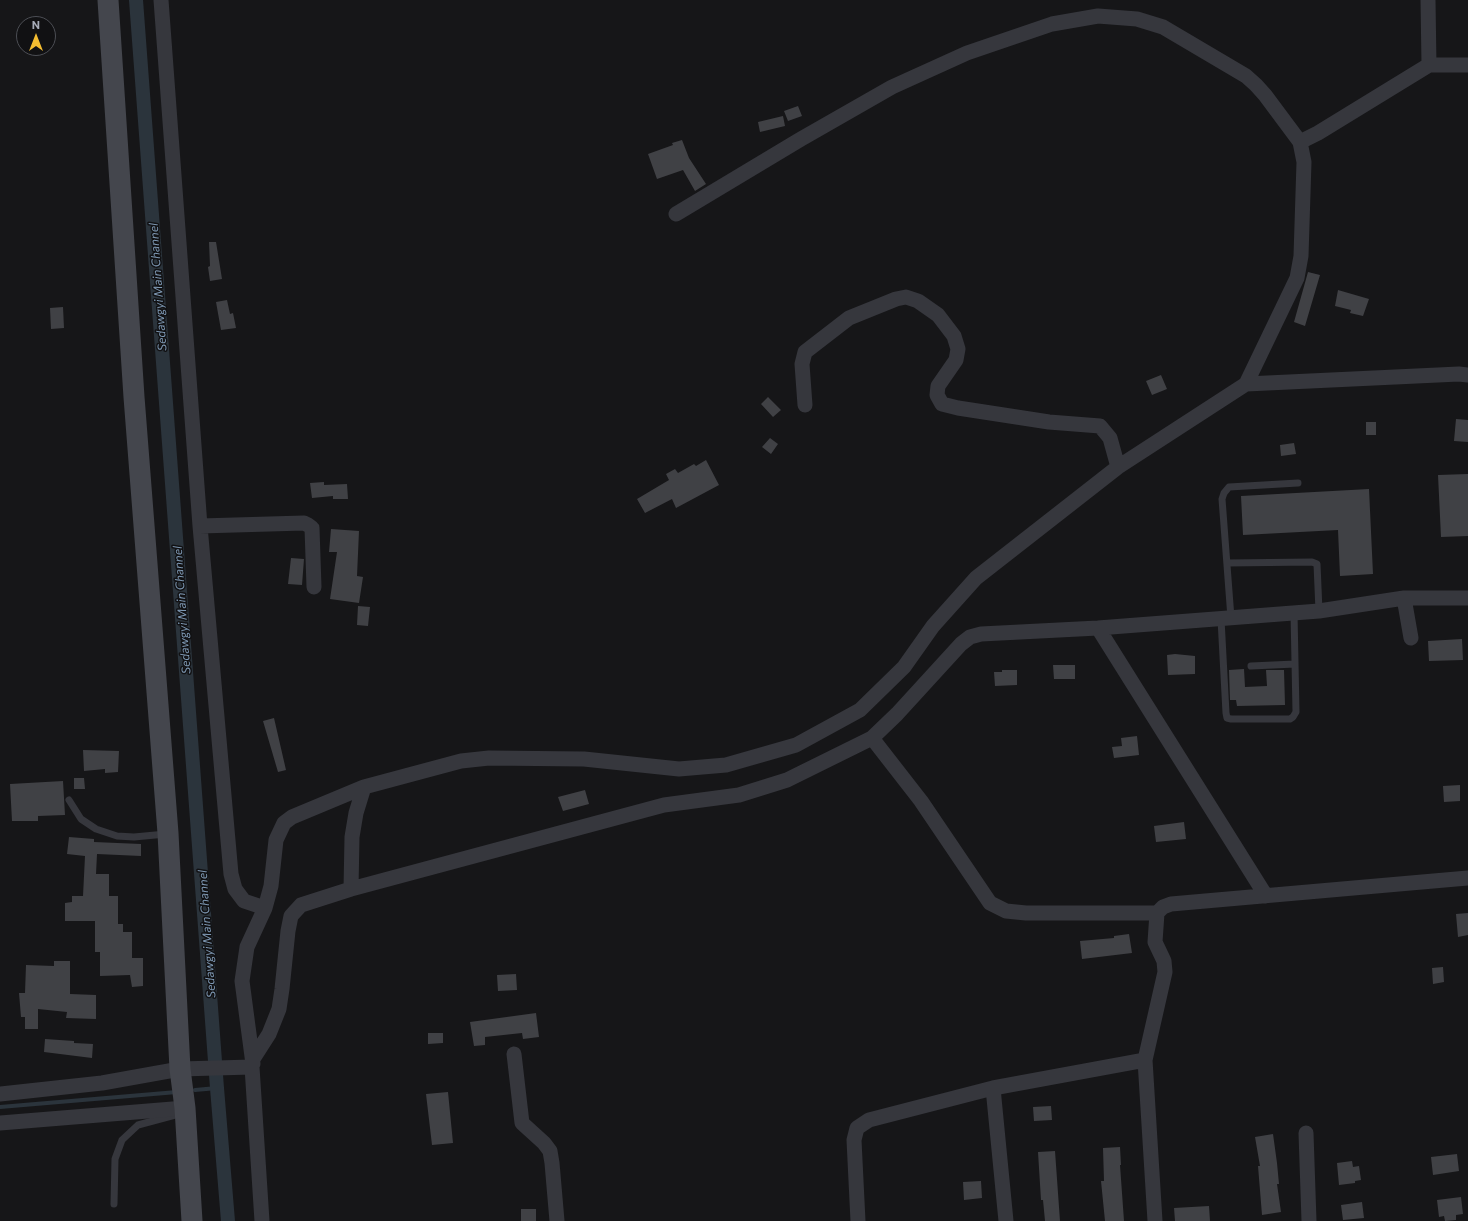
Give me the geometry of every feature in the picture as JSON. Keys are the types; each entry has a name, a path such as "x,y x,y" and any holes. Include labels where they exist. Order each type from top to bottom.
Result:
{"street":[{"path":"108,0 133,389 185,1069 185,1110 192,1221"},
{"path":"161,0 200,526 231,874 235,889 244,901 264,908"},
{"path":"1428,0 1429,65"},
{"path":"262,1221 242,980 247,947 264,908 271,886 276,840 284,824 292,817 364,787 461,761 489,758 584,759 679,769 726,765 796,744 860,710 904,667 932,626 976,578 1118,468 1246,384 1297,278 1301,256 1304,162 1300,142 1265,95 1246,76 1163,26 1137,18 1098,16 1052,24 981,48 892,87 801,139 676,214"},
{"path":"1300,142 1318,133 1429,65 1468,65"},
{"path":"805,405 802,364 805,352 849,318 896,299 906,297 918,301 938,315 954,336 958,349 956,360 938,386 936,395 942,404 958,408 1049,422 1100,426 1110,438 1118,468"},
{"path":"1246,384 1465,378"},
{"path":"200,526 304,523 308,525 312,528 314,587"},
{"path":"248,1064 269,1034 279,1009 291,916 301,905 351,889 664,805 739,795 787,780 872,738 897,714 961,644 970,637 981,634 1098,628 1319,611 1404,598 1468,598"},
{"path":"1404,598 1411,638"},
{"path":"1098,628 1266,896"},
{"path":"872,738 921,801 990,903 1006,911 1026,913 1157,913"},
{"path":"351,889 352,837 356,813 364,787"},
{"path":"1155,1221 1145,1060 1165,972 1164,961 1155,942 1157,913 1163,907 1171,904 1468,878"},
{"path":"514,1054 522,1123 544,1143 550,1151 557,1221"},
{"path":"858,1221 854,1140 857,1128 868,1120 993,1088 1145,1060"},
{"path":"0,1094 102,1083 185,1069 248,1064"},
{"path":"993,1088 1006,1221"},
{"path":"0,1122 185,1110"},
{"path":"1306,1133 1310,1221"}],"lane":[{"path":"1294,613 1296,712 1293,717 1290,720 1231,720 1227,718 1227,563 1222,499 1224,493 1230,487 1298,483"},
{"path":"1227,563 1312,562 1317,564 1319,611"},
{"path":"1251,666 1295,664"},
{"path":"69,800 81,819 96,829 117,836 134,838 168,833"},
{"path":"114,1204 115,1159 122,1140 138,1125 185,1110"}],"building":[{"path":"798,106 802,116 788,121 784,111"},
{"path":"783,116 785,126 760,132 758,122"},
{"path":"682,140 689,158 706,184 695,191 683,170 657,179 648,154"},
{"path":"209,242 216,242 222,279 210,281 208,267 210,266"},
{"path":"1308,272 1320,275 1305,326 1294,322"},
{"path":"1338,290 1369,299 1363,316 1350,313 1351,310 1335,306"},
{"path":"227,300 230,314 233,313 236,328 221,330 216,302"},
{"path":"63,307 64,328 51,329 50,308"},
{"path":"1161,375 1167,389 1152,395 1146,381"},
{"path":"768,397 781,410 773,417 761,404"},
{"path":"1456,419 1468,420 1468,442 1454,441"},
{"path":"1366,422 1376,422 1376,435 1366,435"},
{"path":"770,438 778,444 771,454 762,447"},
{"path":"1294,443 1296,454 1281,456 1280,445"},
{"path":"706,460 719,485 676,508 672,499 645,513 637,499 669,480 666,474 675,469 678,473 694,464 696,466"},
{"path":"1468,474 1468,536 1441,537 1438,475"},
{"path":"324,482 324,485 347,484 348,499 333,499 333,496 312,498 310,483"},
{"path":"1369,489 1373,574 1340,576 1338,530 1243,535 1241,496"},
{"path":"331,529 359,531 357,576 363,577 359,603 330,599 337,552 329,552"},
{"path":"291,558 304,559 302,585 288,584"},
{"path":"358,606 370,607 368,626 357,625"},
{"path":"1462,639 1463,660 1429,661 1428,641"},
{"path":"1175,654 1195,656 1195,674 1168,675 1167,655"},
{"path":"1053,665 1075,665 1075,679 1054,679"},
{"path":"1244,669 1245,687 1267,686 1266,670 1284,670 1285,705 1237,706 1236,700 1230,700 1229,670"},
{"path":"1002,670 1017,670 1017,685 995,686 994,672 1002,672"},
{"path":"274,718 286,770 278,772 263,721"},
{"path":"1137,736 1139,755 1114,758 1112,747 1122,746 1121,738"},
{"path":"83,750 119,751 118,772 105,773 105,769 84,771"},
{"path":"74,778 84,778 85,789 74,789"},
{"path":"63,781 65,815 38,816 38,821 12,821 10,784"},
{"path":"1460,785 1460,801 1444,802 1443,786"},
{"path":"585,790 589,804 563,811 558,797"},
{"path":"1184,822 1186,839 1156,842 1154,826"},
{"path":"69,837 94,839 94,842 141,844 141,856 97,854 96,874 109,874 109,896 118,896 118,924 123,924 123,932 132,932 132,958 143,958 143,986 132,987 130,975 100,976 100,952 95,952 95,921 65,921 65,903 72,902 72,896 83,896 85,856 67,854"},
{"path":"1468,913 1468,935 1458,937 1456,914"},
{"path":"1129,934 1132,953 1082,959 1080,941 1114,938 1114,936"},
{"path":"54,961 70,961 70,994 96,995 96,1019 66,1018 67,1012 38,1009 38,1029 25,1029 25,1017 21,1017 19,993 25,993 26,965 54,966"},
{"path":"1443,967 1444,982 1433,984 1432,968"},
{"path":"516,974 517,990 498,991 497,975"},
{"path":"536,1013 539,1037 523,1039 522,1033 485,1037 485,1045 474,1046 470,1022"},
{"path":"428,1033 443,1033 443,1043 428,1044"},
{"path":"45,1039 93,1044 92,1058 44,1052"},
{"path":"448,1092 453,1143 432,1145 426,1094"},
{"path":"1051,1106 1052,1120 1034,1121 1033,1107"},
{"path":"1273,1134 1281,1212 1262,1215 1258,1166 1260,1166 1255,1137"},
{"path":"1120,1147 1124,1221 1105,1221 1101,1181 1104,1181 1103,1148"},
{"path":"1055,1151 1060,1221 1045,1221 1043,1200 1041,1200 1038,1152"},
{"path":"1457,1154 1459,1171 1433,1175 1431,1157"},
{"path":"1352,1161 1353,1167 1359,1166 1361,1180 1355,1181 1355,1183 1339,1185 1337,1163"},
{"path":"981,1181 982,1198 964,1200 963,1182"},
{"path":"1461,1197 1463,1214 1456,1215 1456,1220 1445,1221 1444,1216 1439,1217 1437,1200"},
{"path":"1362,1202 1364,1218 1343,1220 1341,1205"},
{"path":"1209,1206 1210,1221 1175,1221 1174,1208"},
{"path":"521,1209 536,1209 536,1221 521,1221"}],"waterway":[{"name":"Sedawgyi Main Channel","path":"136,0 228,1221"},
{"path":"195,1090 217,1088"},
{"path":"0,1107 177,1092"}]}
